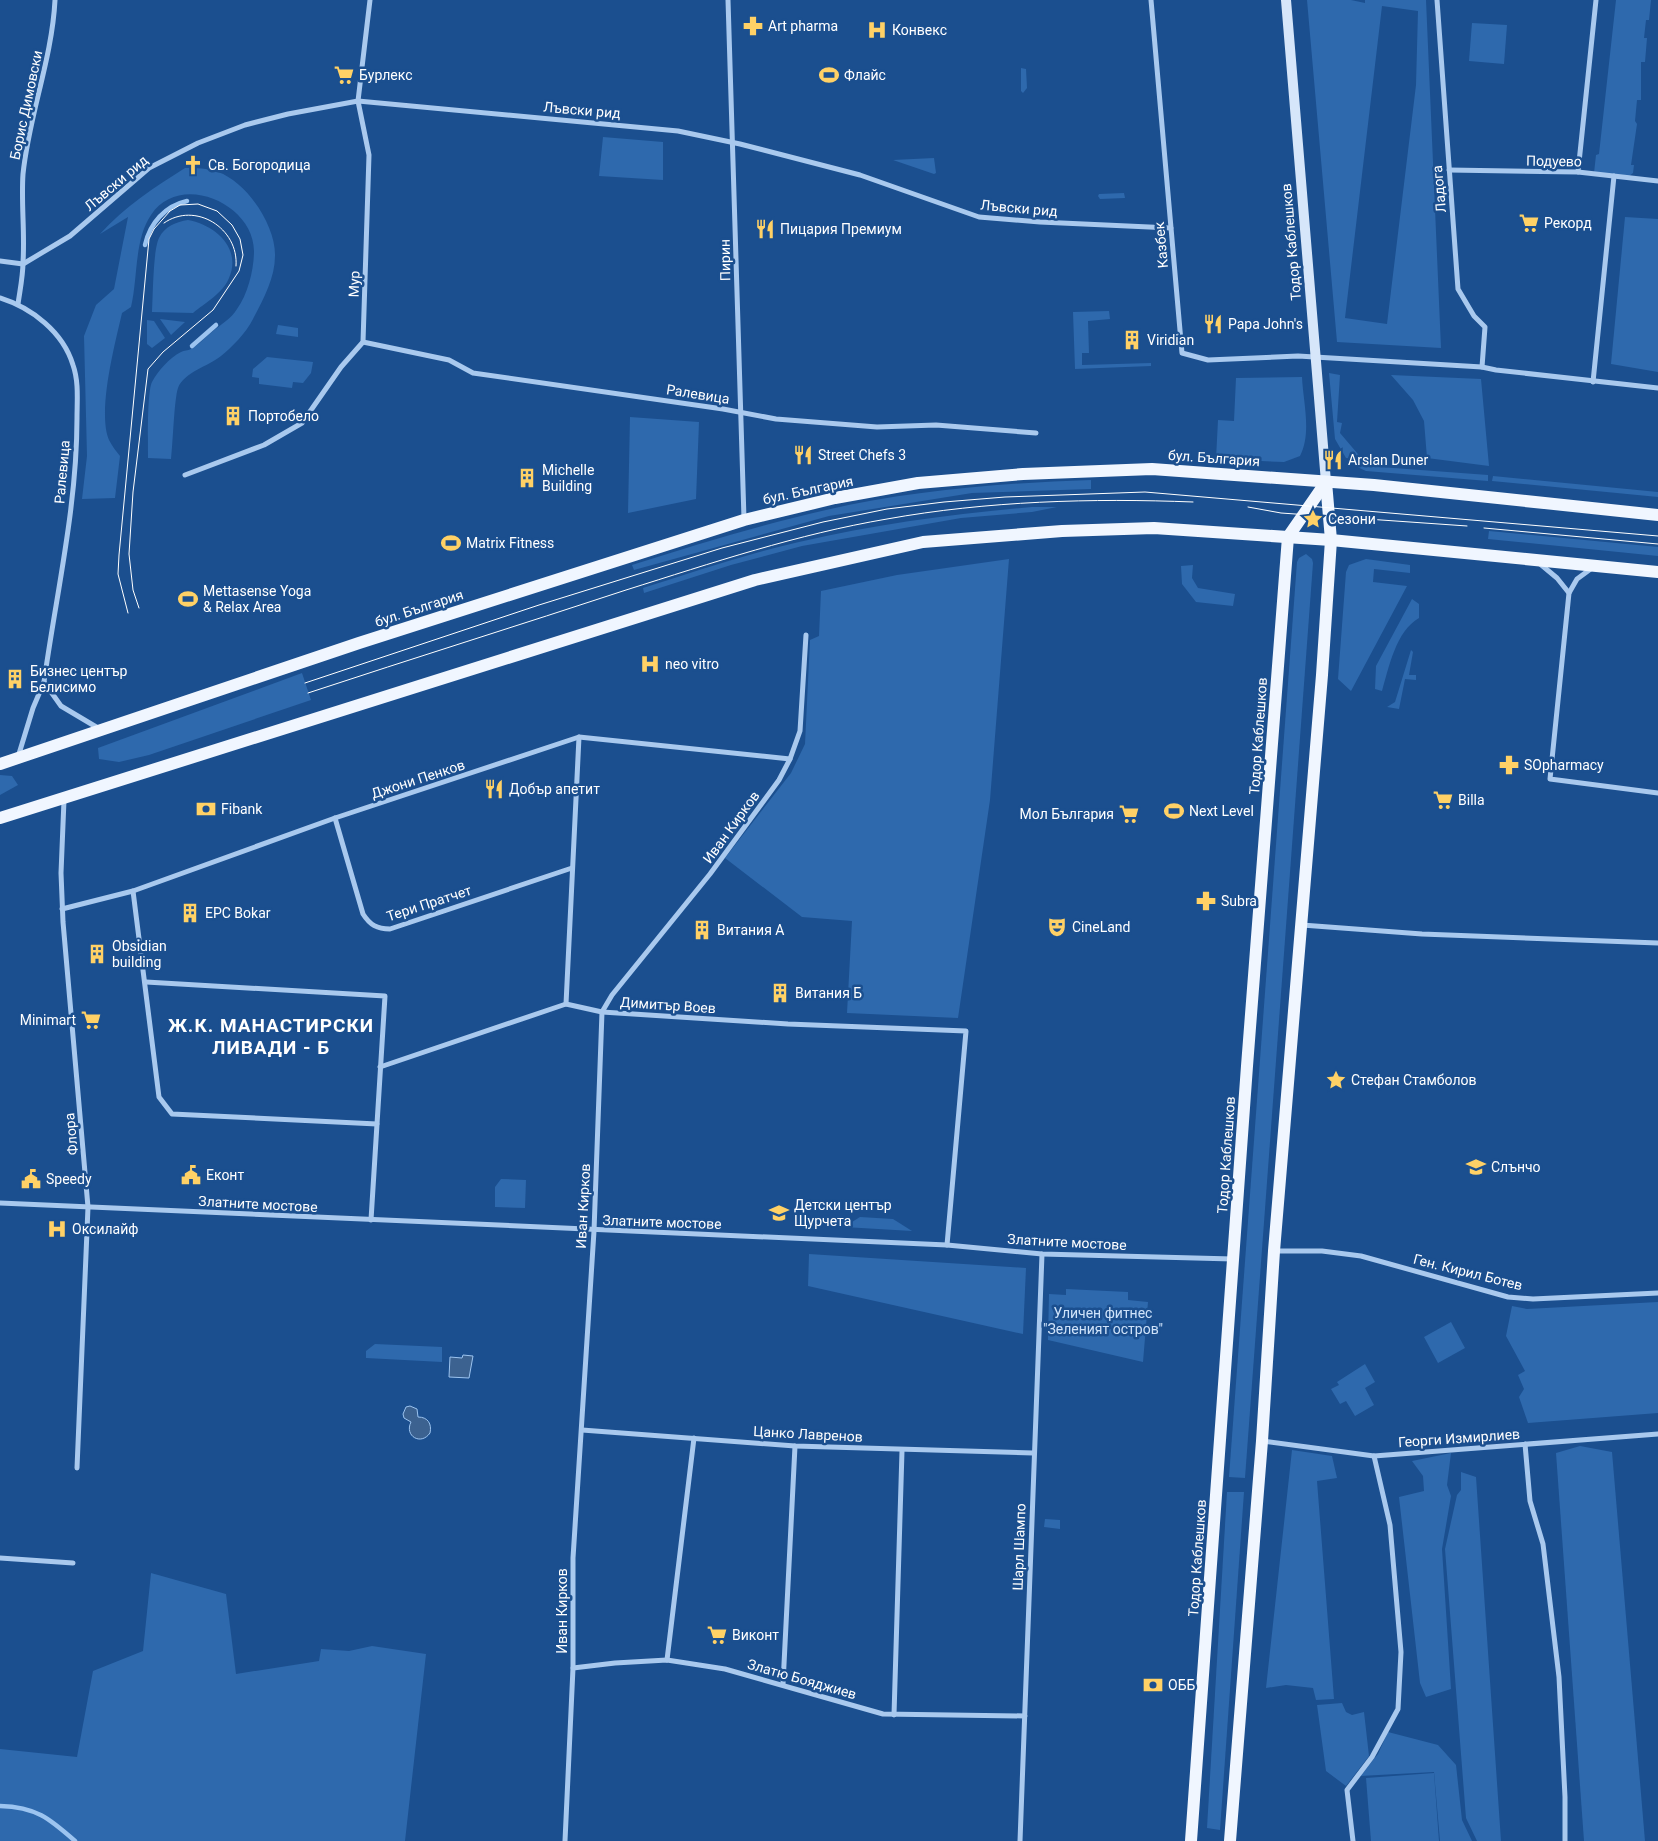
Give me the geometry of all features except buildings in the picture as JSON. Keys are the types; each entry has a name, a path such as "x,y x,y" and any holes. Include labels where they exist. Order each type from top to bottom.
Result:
{"main road":[{"name":"Тодор Каблешков","path":"1230,1841 1262,1441 1274,1251 1331,540 1286,0"},
{"name":"бул. България","path":"0,764 359,643 744,520 835,498 918,483 1023,474 1152,469 1326,482 1658,514"},
{"path":"1288,537 1326,482"},
{"path":"0,818 756,580 923,542 1062,531 1154,528 1331,540 1658,572"},
{"name":"Тодор Каблешков","path":"1192,1841 1288,537"}],"street":[{"name":"Борис Димовски","path":"18,304 23,264 23,174 54,25 55,0"},
{"name":"Мур","path":"363,342 370,155 358,101 370,0"},
{"name":"Пирин","path":"728,0 744,520"},
{"name":"Казбек","path":"1150,0 1182,353 1208,360 1316,357"},
{"name":"Ладога","path":"1437,0 1458,289 1474,316 1485,327 1482,367"},
{"path":"1578,172 1596,0"},
{"name":"Лъвски рид","path":"23,264 70,236 148,168 198,143 245,125 288,114 358,101 678,131 733,142 860,175 978,217 1171,228"},
{"name":"Подуево","path":"1449,170 1578,172 1658,181"},
{"path":"1592,382 1614,176"},
{"path":"0,261 23,264"},
{"name":"Ралевица","path":"0,298 18,304 45,323 56,334 73,365 77,383 77,464 44,682 33,708 17,758"},
{"path":"185,475 264,444 302,423 341,367 363,342"},
{"name":"Ралевица","path":"363,342 449,360 473,373 776,419 873,427 936,425 1036,433"},
{"path":"1316,357 1482,367 1592,382 1658,388"},
{"path":"1535,560 1557,578 1569,593"},
{"path":"1595,566 1577,579 1569,593 1550,778 1658,792"},
{"name":"Иван Кирков","path":"565,1841 573,1668 573,1558 594,1231 602,1012 612,995 710,874 779,780 790,760 800,731 806,636"},
{"path":"44,682 61,706 101,730"},
{"path":"380,1067 566,1004 579,737"},
{"name":"Джони Пенков","path":"62,910 133,891 335,818 579,737 790,760"},
{"name":"Флора","path":"64,798 62,910 88,1207 77,1468"},
{"name":"Тери Пратчет","path":"335,818 363,914 373,926 380,929 390,929 572,868"},
{"path":"133,891 146,982 159,1098 172,1114 376,1124"},
{"path":"1300,925 1422,934 1658,943"},
{"path":"146,982 385,996 371,1220"},
{"name":"Димитър Воев","path":"566,1004 602,1012 788,1024 966,1031 947,1245"},
{"name":"Златните мостове","path":"0,1203 594,1231 947,1245 1042,1254 1234,1259"},
{"name":"Ген. Кирил Ботев","path":"1274,1251 1322,1251 1361,1256 1508,1297 1533,1299 1658,1293"},
{"name":"Шарл Шампо","path":"1020,1841 1033,1453 1042,1254"},
{"name":"Цанко Лавренов","path":"582,1430 796,1446 902,1451 1033,1453"},
{"name":"Георги Измирлиев","path":"1262,1441 1374,1456 1658,1434"},
{"path":"667,1660 694,1438"},
{"path":"1525,1444 1530,1500 1543,1544 1559,1677 1565,1797 1565,1841"},
{"path":"783,1684 796,1446"},
{"path":"894,1715 902,1451"},
{"path":"1353,1841 1347,1790 1372,1757 1398,1708 1401,1652 1390,1525 1374,1456"},
{"path":"0,1558 73,1563"},
{"name":"Златю Бояджиев","path":"573,1668 614,1663 667,1660 725,1669 883,1714 1025,1716"}],"green space":[{"path":"1307,0 1351,0 1365,3 1365,0 1426,0 1441,348 1337,342","holes":["1382,6 1418,11 1416,85 1387,324 1345,318"]},
{"path":"1616,0 1651,0 1649,20 1646,20 1644,38 1647,38 1645,62 1641,62 1641,100 1637,100 1635,121 1637,124 1631,165 1634,165 1633,173 1628,177 1594,173 1596,155 1599,154"},
{"path":"1472,23 1507,25 1504,64 1469,61"},
{"path":"1021,68 1026,69 1027,88 1023,93 1021,91"},
{"path":"603,137 663,142 663,180 599,176"},
{"path":"934,158 936,173 934,174 893,160"},
{"path":"185,168 218,172 229,177 249,195 258,207 271,232 275,256 271,281 247,329 221,356 191,373 181,382 175,402 171,459 148,458 149,406 152,382 168,361 182,351 190,350 197,345 235,312 250,281 254,251 251,234 242,219 229,207 213,199 196,195 179,195 164,202 151,215 139,247 131,307 122,313 108,377 105,412 106,427 109,440 120,456 115,498 82,499 87,456 84,336 96,305 114,289 128,217 100,234 130,206"},
{"path":"1124,193 1125,198 1100,199 1098,196 1099,194"},
{"path":"1625,217 1658,219 1658,372 1611,364"},
{"path":"188,220 208,227 229,248 232,257 232,267 229,278 218,293 193,313 152,312 154,262 159,238 164,230 171,225"},
{"path":"1109,311 1110,319 1088,321 1089,353 1082,353 1082,365 1151,363 1151,366 1075,369 1073,312"},
{"path":"160,319 185,322 171,335"},
{"path":"147,320 154,321 165,338 152,348 147,344"},
{"path":"278,325 298,328 298,337 276,334"},
{"path":"267,357 313,362 311,373 303,383 293,382 292,388 259,384 259,378 252,377 253,369"},
{"path":"1329,373 1340,375 1337,422 1342,423 1340,433 1363,460 1346,458 1335,439"},
{"path":"1391,375 1481,379 1489,466 1427,458 1424,421 1413,400"},
{"path":"1302,377 1306,437 1300,456 1284,462 1216,459 1218,420 1234,421 1236,378"},
{"path":"630,417 699,422 696,499 628,513"},
{"path":"1353,465 1488,475 1488,481 1366,471"},
{"path":"1493,476 1658,492 1658,497 1492,481"},
{"path":"1091,480 1091,489 972,493 829,516 634,570 632,565 752,529 859,503 958,489 1024,483"},
{"path":"1032,507 1057,507 1032,512 961,518 802,546 731,565 644,593 643,588 799,542 915,520"},
{"path":"1489,531 1658,547 1658,556 1488,539"},
{"path":"1306,554 1312,559 1313,563 1245,1478 1229,1477 1297,562 1299,558"},
{"path":"1009,559 990,800 958,1018 847,1013 852,921 802,917 725,858 791,773 805,744 810,640 819,636 821,591 897,575"},
{"path":"1366,559 1410,565 1410,573 1374,569 1373,582 1407,586 1351,691 1338,679 1346,572 1349,565"},
{"path":"1193,565 1192,578 1198,588 1235,594 1233,606 1196,602 1182,584 1181,566"},
{"path":"1412,599 1419,604 1419,618 1411,624 1399,640 1394,650 1382,691 1375,689 1376,666"},
{"path":"1411,650 1413,652 1409,675 1416,675 1416,680 1405,679 1399,709 1387,707 1395,702"},
{"path":"302,673 311,700 149,755 119,762 99,759 98,748"},
{"path":"0,775 12,776 18,785 0,795"},
{"path":"501,1179 526,1180 525,1208 495,1207 495,1187"},
{"path":"860,1217 893,1219 912,1231 844,1227"},
{"path":"809,1254 1026,1268 1023,1334 808,1286"},
{"name":"Уличен фитнес \"Зеленият остров\"","path":"1066,1289 1128,1292 1128,1300 1148,1302 1143,1362 1048,1340 1049,1294 1066,1295"},
{"path":"1658,1302 1658,1413 1528,1423 1519,1397 1524,1389 1518,1375 1525,1371 1506,1336 1512,1306 1527,1309"},
{"path":"1451,1322 1465,1348 1438,1363 1424,1337"},
{"path":"375,1344 442,1347 442,1362 366,1358 366,1351"},
{"path":"1365,1364 1375,1382 1365,1388 1374,1405 1355,1416 1346,1401 1340,1404 1331,1389 1339,1385 1337,1382"},
{"path":"1580,1446 1612,1452 1645,1841 1584,1841 1556,1453"},
{"path":"1292,1450 1332,1456 1337,1478 1317,1481 1334,1699 1316,1700 1313,1688 1286,1685 1266,1688"},
{"path":"1451,1453 1447,1485 1451,1496 1442,1549 1451,1689 1426,1697 1420,1683 1399,1497 1424,1491 1423,1476 1412,1461"},
{"path":"1461,1472 1476,1477 1501,1841 1477,1841 1466,1818 1445,1549 1457,1495 1461,1490"},
{"path":"1227,1492 1244,1492 1220,1830 1207,1828"},
{"path":"1045,1519 1060,1520 1060,1529 1044,1527"},
{"path":"151,1573 226,1594 236,1674 319,1661 321,1649 349,1651 372,1646 426,1654 405,1841 0,1841 0,1749 77,1757 93,1671 143,1651"},
{"path":"1342,1703 1346,1712 1352,1715 1364,1712 1369,1756 1346,1786 1326,1771 1317,1705"},
{"path":"1388,1732 1438,1745 1456,1765 1462,1820 1472,1841 1440,1841 1434,1772 1360,1776 1378,1754"},
{"path":"1434,1773 1439,1841 1371,1841 1366,1778"}],"shaded area":[{"path":"463,1355 473,1356 469,1378 449,1377 450,1357 462,1358"},
{"path":"410,1406 417,1409 418,1417 424,1418 430,1424 430,1433 422,1439 414,1438 409,1427 411,1422 404,1418 403,1414 406,1407"}],"waterway":[{"path":"145,245 155,223 165,211 187,201"},
{"path":"192,346 216,325"},
{"path":"0,1806 33,1811 49,1820 75,1841"}],"tram line":[{"path":"128,613 118,574 119,555 149,239 154,229 170,211 180,205 198,204 217,211 232,225 240,239 243,255 239,271 213,310 163,352 148,369 133,492 129,554 133,590 139,608"},
{"path":"164,223 176,217 189,215 213,222 223,230 230,240 235,252 236,266"},
{"path":"305,683 539,605 722,548 823,522 887,509 944,502 1005,497 1145,492 1658,536"},
{"path":"308,693 723,560 788,541 854,525 963,508 1040,502 1117,500 1193,502"},
{"path":"1248,507 1281,513 1467,526"},
{"path":"1484,528 1658,544"}],"place":[{"name":"Art pharma","path":"753,26"},
{"name":"Конвекс","path":"877,30"},
{"name":"Бурлекс","path":"344,75"},
{"name":"Флайс","path":"829,75"},
{"name":"Св. Богородица","path":"193,165"},
{"name":"Рекорд","path":"1529,223"},
{"name":"Пицария Премиум","path":"765,229"},
{"name":"Papa John's","path":"1213,324"},
{"name":"Viridian","path":"1132,340"},
{"name":"Портобело","path":"233,416"},
{"name":"Street Chefs 3","path":"803,455"},
{"name":"Arslan Duner","path":"1333,460"},
{"name":"Michelle Building","path":"527,478"},
{"name":"Сезони","path":"1313,519"},
{"name":"Matrix Fitness","path":"451,543"},
{"name":"Mettasense Yoga & Relax Area","path":"188,599"},
{"name":"neo vitro","path":"650,664"},
{"name":"Бизнес център Белисимо","path":"15,679"},
{"name":"SOpharmacy","path":"1509,765"},
{"name":"Добър апетит","path":"494,789"},
{"name":"Billa","path":"1443,800"},
{"name":"Fibank","path":"206,809"},
{"name":"Next Level","path":"1174,811"},
{"name":"Мол България","path":"1129,814"},
{"name":"Subra","path":"1206,901"},
{"name":"EPC Bokar","path":"190,913"},
{"name":"CineLand","path":"1057,927"},
{"name":"Витания А","path":"702,930"},
{"name":"Obsidian building","path":"97,954"},
{"name":"Витания Б","path":"780,993"},
{"name":"Minimart","path":"91,1020"},
{"name":"Стефан Стамболов","path":"1336,1080"},
{"name":"Слънчо","path":"1476,1167"},
{"name":"Еконт","path":"191,1175"},
{"name":"Speedy","path":"31,1179"},
{"name":"Детски център Щурчета","path":"779,1213"},
{"name":"Оксилайф","path":"57,1229"},
{"name":"Виконт","path":"717,1635"},
{"name":"ОББ","path":"1153,1685"}],"district":[{"name":"Ж.К. МАНАСТИРСКИ ЛИВАДИ - Б","path":"271,1036"}]}
